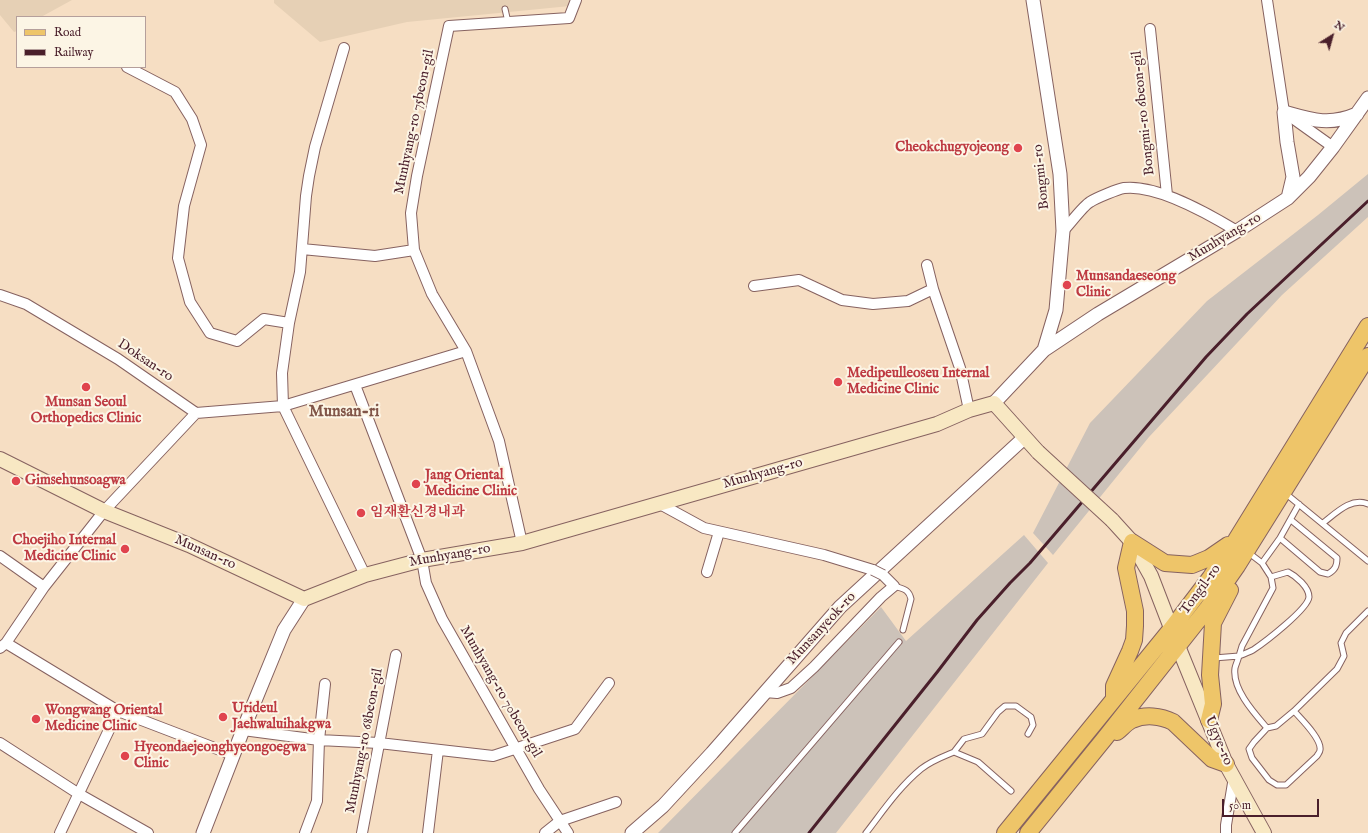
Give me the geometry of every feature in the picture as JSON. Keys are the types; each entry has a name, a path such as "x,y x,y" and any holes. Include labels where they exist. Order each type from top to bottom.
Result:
{"main road":[{"name":"Tongil-ro","path":"1028,833 1207,609 1237,566 1241,545 1368,326"},
{"name":"Tongil-ro","path":"1005,833 1172,628 1210,578 1241,545 1284,491 1368,356"},
{"name":"Munhyang-ro","path":"304,599 364,575 422,560 522,543 938,424 969,410 994,403"},
{"path":"994,403 1024,438 1112,520 1132,542 1152,576 1178,646"},
{"name":"Munsan-ro","path":"0,459 104,511 189,545 304,599"},
{"path":"1132,542 1166,563 1192,565 1241,545"},
{"path":"1114,700 1114,686 1130,651 1134,640 1136,626 1135,611 1126,568 1132,542"},
{"path":"1209,720 1213,704 1210,658 1213,623 1235,581 1237,566"},
{"name":"Ugye-ro","path":"1178,646 1230,771 1264,833"},
{"path":"1105,738 1115,734 1132,720 1148,716 1165,718 1173,722 1212,759 1230,771"}],"street":[{"name":"Munhyang-ro 75beon-gil","path":"522,543 499,441 466,351 432,294 414,250 411,213 418,169 449,26 569,18 576,0"},
{"name":"Bongmi-ro","path":"1033,0 1060,174 1064,231 1056,310 1044,350"},
{"path":"1267,0 1292,177 1288,198"},
{"name":"Bongmi-ro 6beon-gil","path":"1150,29 1167,195"},
{"path":"344,48 315,147 306,196 300,272 289,323 282,373 283,406 364,575"},
{"path":"129,68 174,92 192,119 201,145 184,206 178,258 190,302 210,332 237,341 264,319 289,323"},
{"name":"Munhyang-ro","path":"994,403 1044,350 1098,314 1237,231 1288,198 1309,177 1333,148 1368,98"},
{"path":"1284,112 1314,121 1346,119 1357,114"},
{"path":"1284,112 1333,148"},
{"name":"Bongmi-ro 6beon-gil","path":"1064,231 1089,202 1124,188 1167,195 1213,216 1237,231"},
{"path":"302,249 375,256 414,250"},
{"path":"927,265 933,289 960,368 969,410"},
{"path":"754,286 799,280 842,300 873,304 908,301 933,289"},
{"name":"Doksan-ro","path":"0,294 26,304 118,359 196,413"},
{"path":"233,755 118,710 3,646 44,587 104,511 196,413 283,406 466,351"},
{"name":"Munhyang-ro 70beon-gil","path":"355,384 422,560 426,583 442,618 539,790 568,833"},
{"name":"Munsanyeok-ro","path":"632,833 663,806 712,753 840,607 1024,438"},
{"path":"660,504 704,528 824,555 873,570 883,575 894,586 881,597 814,667 791,688 776,693 765,692"},
{"path":"707,572 719,532"},
{"path":"0,556 44,587"},
{"path":"203,833 284,630 304,599"},
{"name":"Munhyang-ro 68beon-gil","path":"362,833 396,655"},
{"path":"243,730 318,740 379,743 493,756 575,729 609,683"},
{"path":"305,833 317,801 318,740 325,684"},
{"path":"60,833 118,710"},
{"path":"0,743 79,794 148,833"},
{"path":"428,833 438,750"},
{"path":"1226,833 1230,771"},
{"path":"545,833 560,821 616,802"}],"lane":[{"path":"505,9 508,22"},
{"path":"1284,491 1368,560"},
{"path":"1323,523 1350,504 1357,501 1368,504"},
{"path":"1262,563 1280,538 1300,504"},
{"path":"1280,538 1320,572 1328,574 1337,565 1337,558 1291,520"},
{"path":"1241,545 1262,563 1271,576 1273,588 1242,646 1235,669 1238,688 1252,711 1267,728"},
{"path":"1210,658 1239,656 1252,650 1294,618 1303,609 1309,598 1308,590 1293,574 1288,572 1271,576"},
{"path":"894,586 907,590 910,594 911,599 903,630"},
{"path":"1294,711 1311,730 1319,743 1320,750 1317,756 1286,785 1277,785 1269,780 1252,758 1249,749 1267,728 1276,726 1294,711 1337,669 1344,656 1341,643 1346,633 1368,611"},
{"path":"735,833 899,642"},
{"path":"866,833 901,789 921,770 938,758 954,752 964,739 982,734 998,712 1005,706 1016,706 1031,717 1033,725 1028,734"},
{"path":"954,752 978,762 1011,792"}],"shaded area":[{"path":"0,0 72,0 43,16 16,16 16,31 14,32 0,15"},
{"path":"274,0 570,0 570,6 407,22 320,42 274,3"},
{"path":"1368,174 1368,217 1282,295 1149,437 1053,555 1033,533 1090,423 1207,301 1318,215"},
{"path":"1024,535 1048,563 836,833 658,833 881,607 906,641"}],"railway":[{"path":"809,833 977,620 1030,563 1206,357 1247,314 1368,201"}],"place":[{"name":"Cheokchugyojeong","path":"1018,148"},
{"name":"Munsandaeseong Clinic","path":"1067,285"},
{"name":"Medipeulleoseu Internal Medicine Clinic","path":"838,382"},
{"name":"Munsan Seoul Orthopedics Clinic","path":"86,387"},
{"name":"Gimsehunsoagwa","path":"16,481"},
{"name":"Jang Oriental Medicine Clinic","path":"416,484"},
{"name":"임재환신경내과","path":"361,513"},
{"name":"Choejiho Internal Medicine Clinic","path":"125,549"},
{"name":"Urideul Jaehwaluihakgwa","path":"223,717"},
{"name":"Wongwang Oriental Medicine Clinic","path":"36,719"},
{"name":"Hyeondaejeonghyeongoegwa Clinic","path":"125,756"}],"district":[{"name":"Munsan-ri","path":"344,413"}]}
